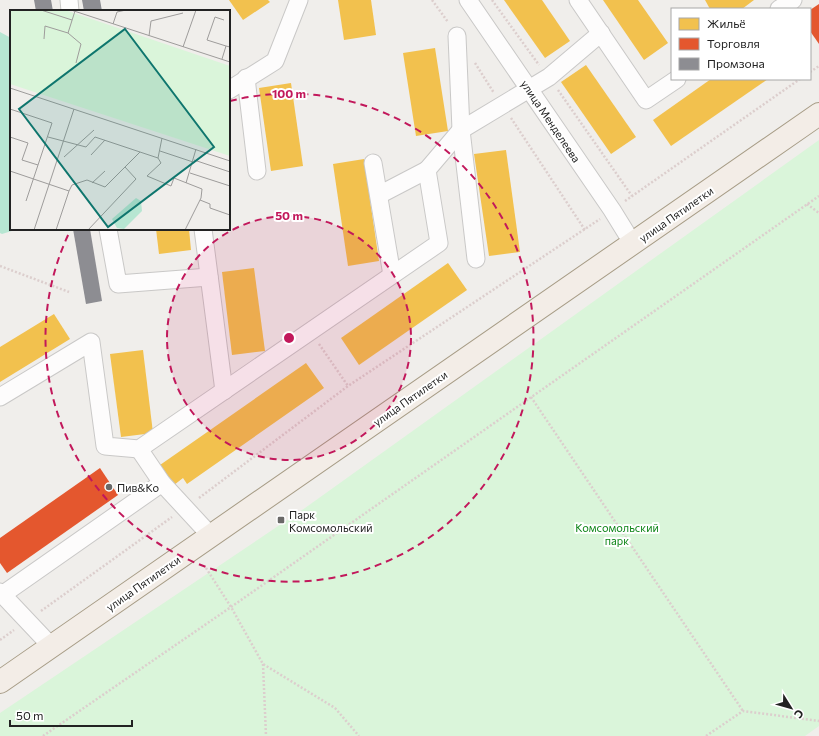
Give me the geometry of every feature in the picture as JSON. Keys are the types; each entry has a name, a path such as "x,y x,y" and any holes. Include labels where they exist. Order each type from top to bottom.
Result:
{"main road":[{"name":"улица Пятилетки","path":"0,682 819,114"}],"street":[{"path":"68,0 70,10"},
{"path":"230,89 275,61 298,0"},
{"name":"улица Менделеева","path":"468,0 612,210 633,244"},
{"path":"578,0 646,100 676,80"},
{"path":"781,8 793,0"},
{"path":"379,195 427,170 461,130 530,90 549,77 601,33"},
{"path":"457,36 461,130 476,259"},
{"path":"246,78 257,171"},
{"path":"373,163 392,275"},
{"path":"0,397 91,342 105,446 139,449 439,243 427,170"},
{"path":"108,230 118,284 209,277"},
{"path":"203,230 224,391"},
{"path":"139,449 162,483 210,536"},
{"path":"52,647 28,620 2,599 162,483"}],"path":[{"path":"492,0 549,77 632,196"},
{"path":"0,640 186,508 348,386 585,230 799,80"},
{"path":"43,736 231,607 819,196"},
{"path":"807,204 819,213"},
{"path":"0,266 69,292"},
{"path":"310,332 348,386"},
{"path":"531,397 743,710"},
{"path":"206,568 231,607 263,664 266,736"},
{"path":"263,664 336,708 359,736"},
{"path":"706,736 743,710 819,721"}],"green space":[{"path":"0,32 10,37 10,230 15,230 2,234 0,233"},
{"name":"Комсомольский парк","path":"819,140 819,726 805,736 0,736 0,713 305,508"}],"building: Жильё":[{"path":"229,0 268,0 270,2 243,20"},
{"path":"338,0 371,0 376,35 344,40"},
{"path":"504,0 542,0 570,41 545,58"},
{"path":"603,0 638,0 668,43 644,60"},
{"path":"705,0 754,0 743,8 709,8"},
{"path":"435,48 448,131 416,136 403,53"},
{"path":"586,65 636,137 611,154 561,82"},
{"path":"710,80 767,80 671,146 653,120"},
{"path":"291,83 303,166 271,171 259,88"},
{"path":"506,150 520,252 489,256 474,154"},
{"path":"364,159 379,261 348,266 333,164"},
{"path":"156,230 189,230 191,250 159,254"},
{"path":"448,263 467,290 359,365 341,338"},
{"path":"254,268 265,351 232,355 222,272"},
{"path":"54,314 70,339 0,382 0,347"},
{"path":"143,350 153,433 121,437 110,354"},
{"path":"306,363 324,388 187,484 183,478 174,485 160,465"}],"building: Торговля":[{"path":"819,4 819,44 811,32 811,9"},
{"path":"100,468 118,495 7,573 0,563 0,538"}],"building: Промзона":[{"path":"34,0 51,0 53,10 36,10"},
{"path":"82,0 100,0 102,10 84,10"},
{"path":"73,230 90,230 102,301 86,304"}],"place":[{"name":"Пив&Ко","path":"109,487"},
{"name":"Парк Комсомольский","path":"281,520"}]}
